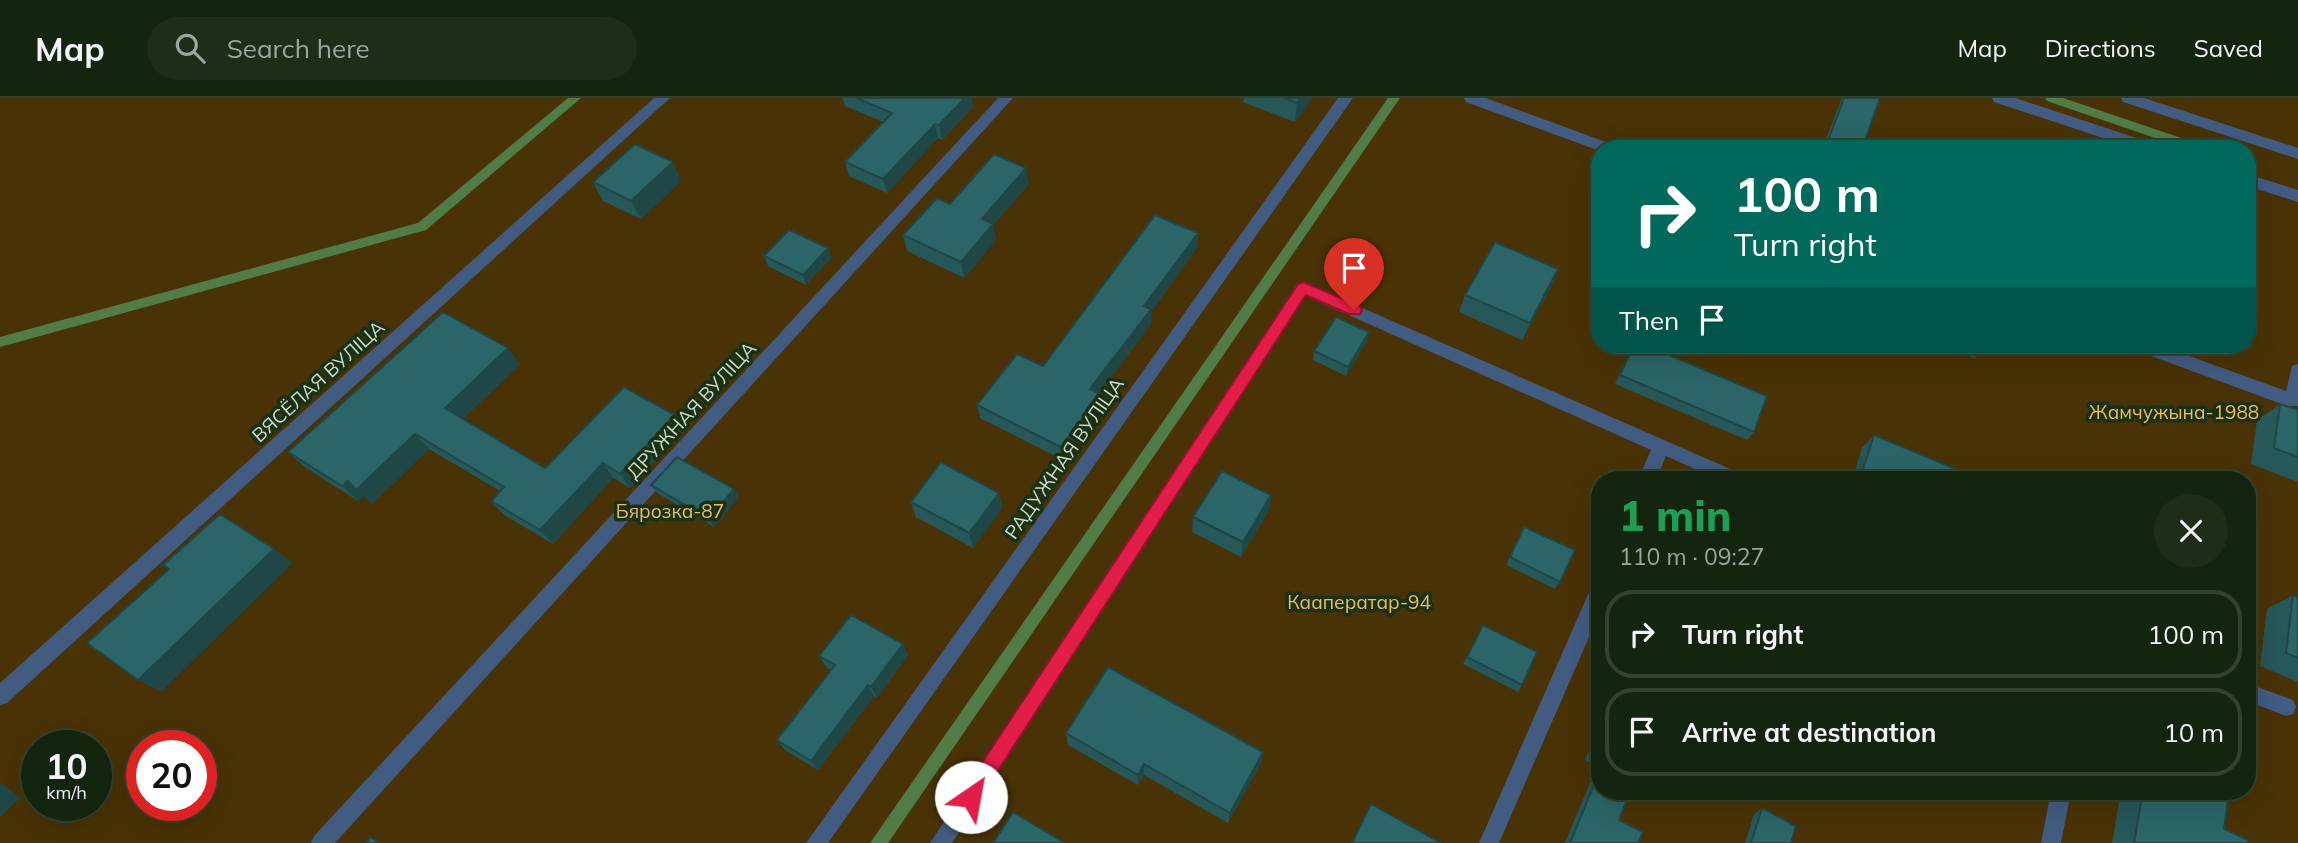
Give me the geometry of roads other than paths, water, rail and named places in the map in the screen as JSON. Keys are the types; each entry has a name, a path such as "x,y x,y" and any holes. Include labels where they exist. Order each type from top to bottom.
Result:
{"lane":[{"name":"ВЯСЁЛАЯ ВУЛІЦА","path":"0,695 663,98"},
{"name":"ДРУЖНАЯ ВУЛІЦА","path":"321,843 1006,98"},
{"name":"РАДУЖНАЯ ВУЛІЦА","path":"816,843 1346,98"},
{"path":"1471,98 1591,142"},
{"path":"1999,98 2126,140"},
{"path":"2129,98 2256,140"},
{"path":"2256,140 2298,154"},
{"path":"2256,183 2298,197"},
{"path":"940,843 1303,288 1717,471"},
{"path":"2165,354 2292,401 2298,371"},
{"path":"1651,471 1661,447"},
{"path":"1489,843 1591,610"},
{"path":"2256,695 2286,707"},
{"path":"2051,843 2059,800"}],"waterway":[{"path":"0,342 422,227 575,98"},
{"path":"878,843 1394,98"},
{"path":"2051,98 2175,140"}],"park label":[{"name":"Жамчужына-1988","path":"2174,412"},
{"name":"Бярозка-87","path":"670,511"},
{"name":"Кааператар-94","path":"1359,602"}]}
